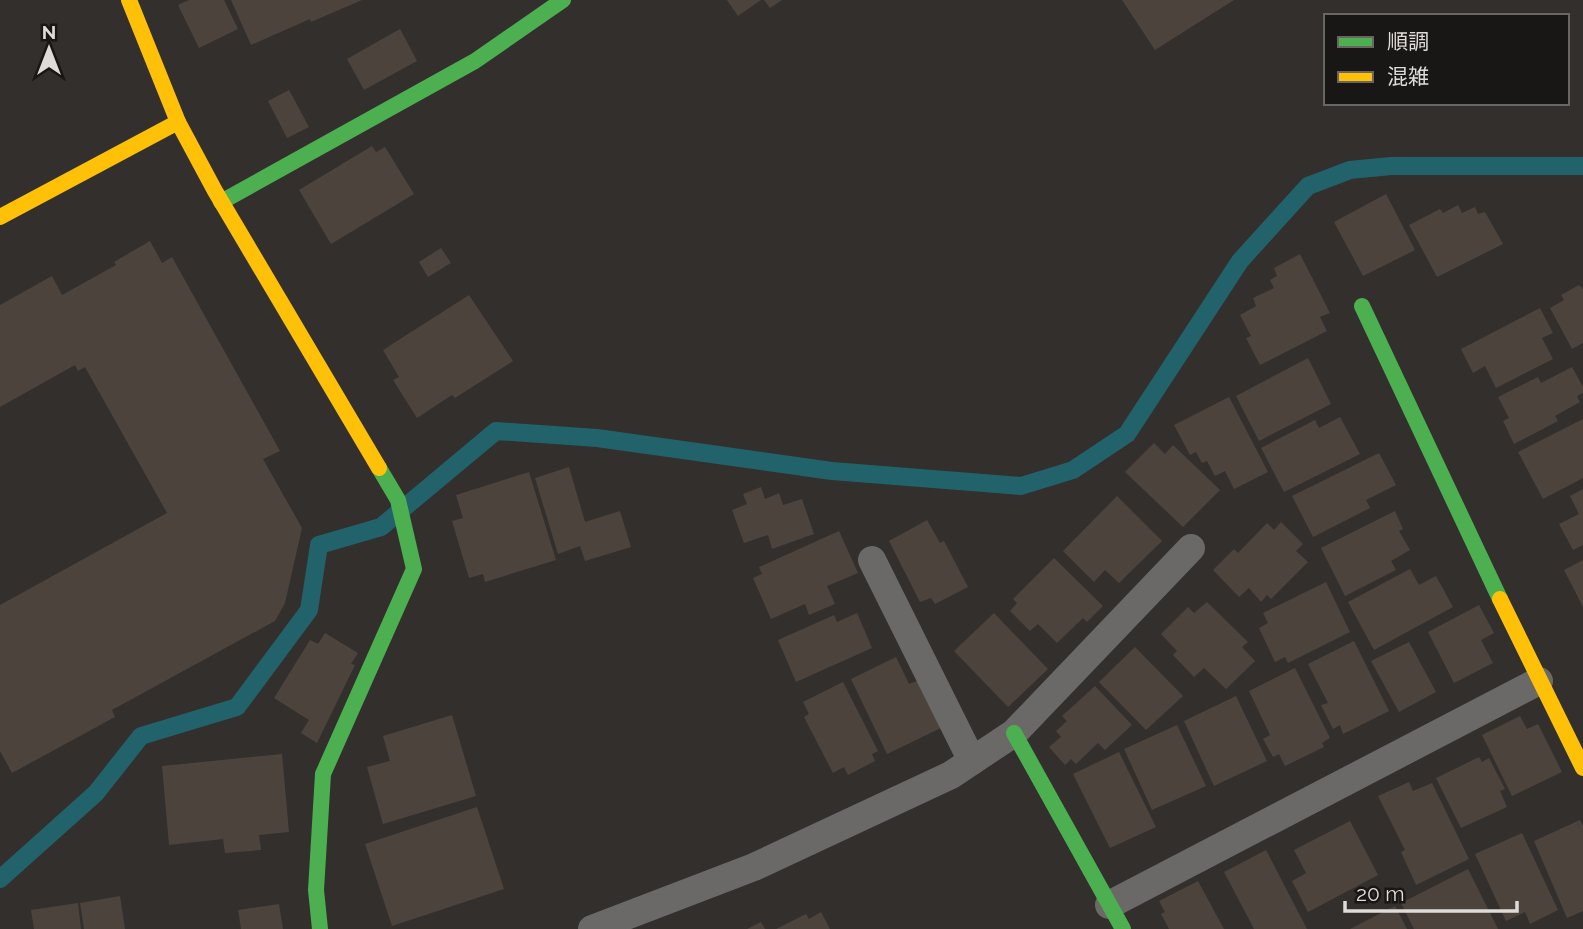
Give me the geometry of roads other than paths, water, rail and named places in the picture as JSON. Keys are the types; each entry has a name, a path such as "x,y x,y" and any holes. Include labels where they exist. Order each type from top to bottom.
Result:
{"street":[{"path":"128,0 178,122 221,202 398,500 414,569 323,774 316,890 320,929"},
{"path":"221,202 475,61 563,0"},
{"path":"0,217 178,122"},
{"path":"1362,306 1539,681 1583,768"},
{"path":"1014,733 1123,929"}],"lane":[{"path":"592,929 754,867 951,775 1014,733 1191,548"},
{"path":"872,560 972,761"},
{"path":"1109,905 1539,681"}],"waterway":[{"path":"0,879 96,793 141,736 237,707 309,610 319,545 381,527 496,431 597,438 832,471 1021,486 1073,470 1127,434 1240,261 1308,186 1350,170 1391,166 1583,166"}]}
